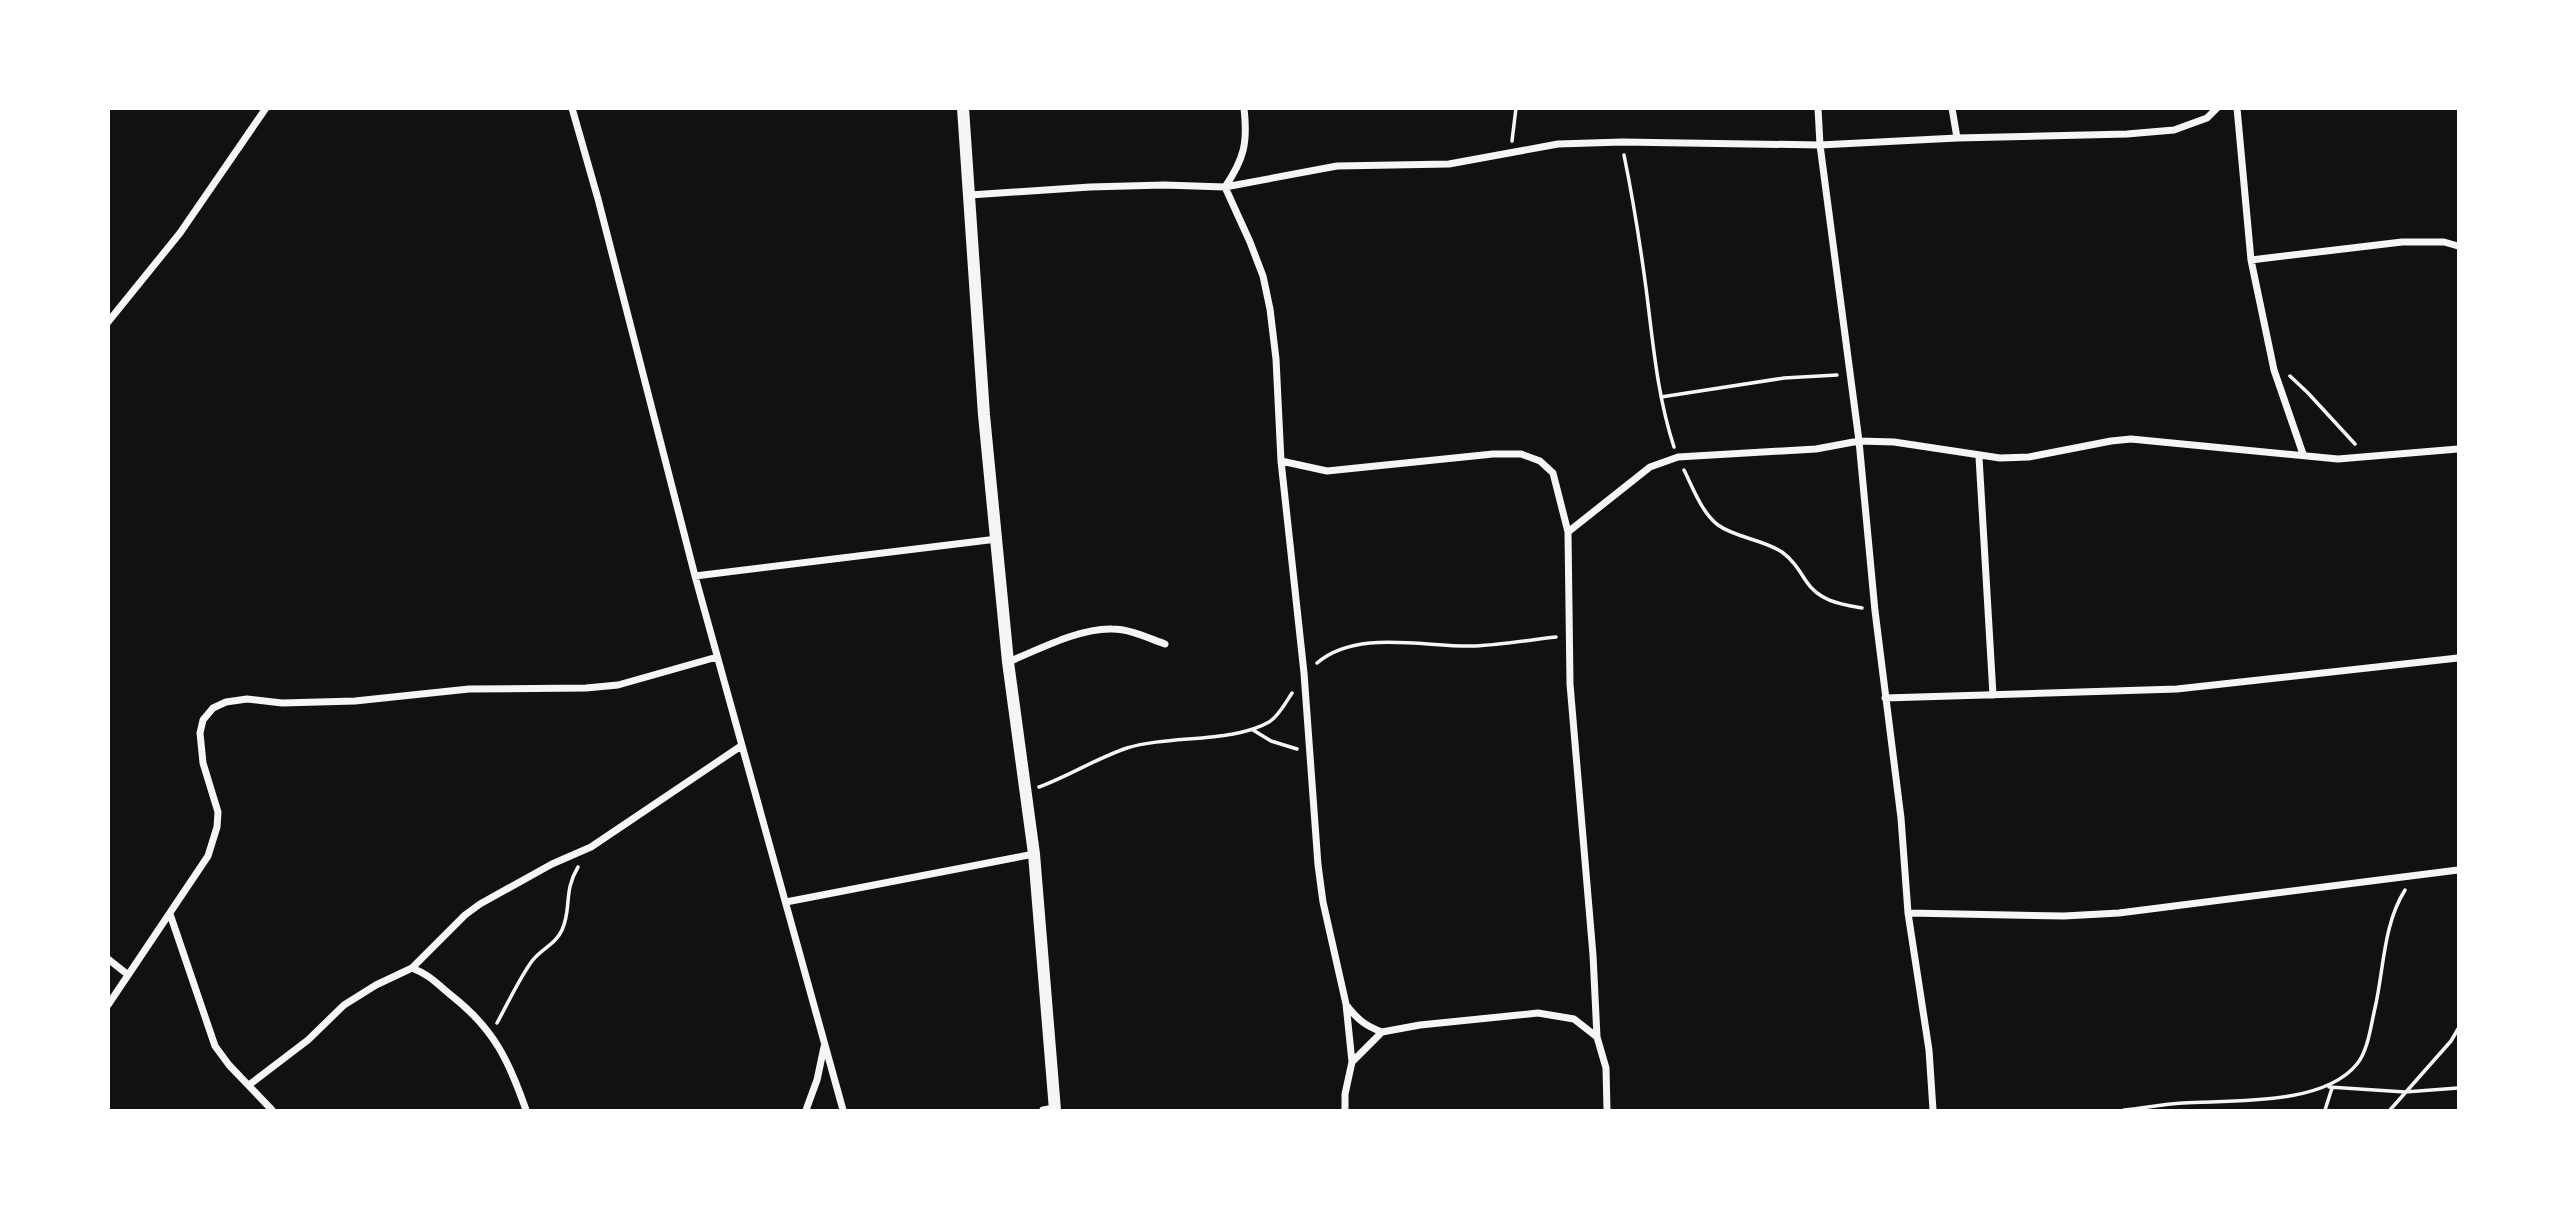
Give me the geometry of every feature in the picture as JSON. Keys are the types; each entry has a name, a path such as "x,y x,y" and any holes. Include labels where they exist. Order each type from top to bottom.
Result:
{"street":[{"path":"109,322 180,233 267,108"},
{"path":"572,108 602,212 695,576 843,1111"},
{"path":"963,108 984,415 1008,662 1034,854 1050,1110"},
{"path":"1225,187 1240,165 1244,151 1244,108"},
{"path":"1818,108 1820,145 1859,441 1875,611 1901,818 1908,913 1928,1050 1933,1111"},
{"path":"1952,108 1957,138"},
{"path":"970,195 1115,186 1225,187 1336,166 1449,164 1558,145 1622,142 1820,145 2127,134 2174,130 2207,118 2217,108"},
{"path":"2237,108 2251,260 2274,370 2304,454"},
{"path":"1225,187 1263,276 1270,309 1276,359 1281,461 1304,673 1323,902 1346,1004 1352,1062 1345,1094 1345,1111"},
{"path":"2251,260 2402,243 2444,242 2459,246"},
{"path":"1569,532 1650,467 1678,457 1816,449 1859,441 1920,446 1979,457 2029,457 2111,440 2132,439 2338,458 2369,458 2459,449"},
{"path":"1281,461 1326,471 1493,454 1521,454 1540,461 1553,473 1569,532 1570,684 1597,1037 1606,1068 1607,1111"},
{"path":"1979,457 1993,695"},
{"path":"695,576 997,539"},
{"path":"1008,662 1088,632 1111,629 1165,644"},
{"path":"108,1005 208,856 217,827 218,812 203,763 200,733 203,720 213,708 226,702 247,699 282,703 343,701 469,689 586,688 618,685 717,657"},
{"path":"1885,698 2177,689 2459,658"},
{"path":"249,1085 309,1040 344,1005 376,985 412,968 465,915 480,904 552,864 591,847 741,746"},
{"path":"786,902 1034,854"},
{"path":"1908,913 2064,916 2119,913 2459,870"},
{"path":"170,914 215,1046 272,1111"},
{"path":"108,959 127,974"},
{"path":"412,968 427,974 470,1009 490,1033 512,1072 526,1111"},
{"path":"1346,1004 1357,1019 1382,1032"},
{"path":"1352,1062 1382,1032 1420,1025 1538,1013 1574,1019 1597,1037"},
{"path":"806,1111 825,1046"}],"path":[{"path":"1510,153 1516,108"},
{"path":"1622,142 1661,397 1678,457 1709,516 1719,526 1760,540 1783,553 1797,565 1808,584 1821,597 1838,604 1875,611"},
{"path":"2274,370 2288,375 2299,384 2369,458"},
{"path":"1661,397 1815,374 1850,376"},
{"path":"1025,791 1067,777 1126,748 1155,741 1252,729 1271,721 1286,704 1304,673 1322,658 1338,651 1396,642 1475,646 1569,635"},
{"path":"1252,729 1271,741 1309,752"},
{"path":"490,1033 530,963 540,951 552,944 562,930 572,878 591,847"},
{"path":"2325,1111 2329,1087 2358,1063 2368,1036 2392,916 2399,899 2415,875"},
{"path":"2390,1111 2451,1041 2459,1028"},
{"path":"2124,1111 2183,1103 2257,1101 2329,1087 2405,1092 2459,1088"}]}
